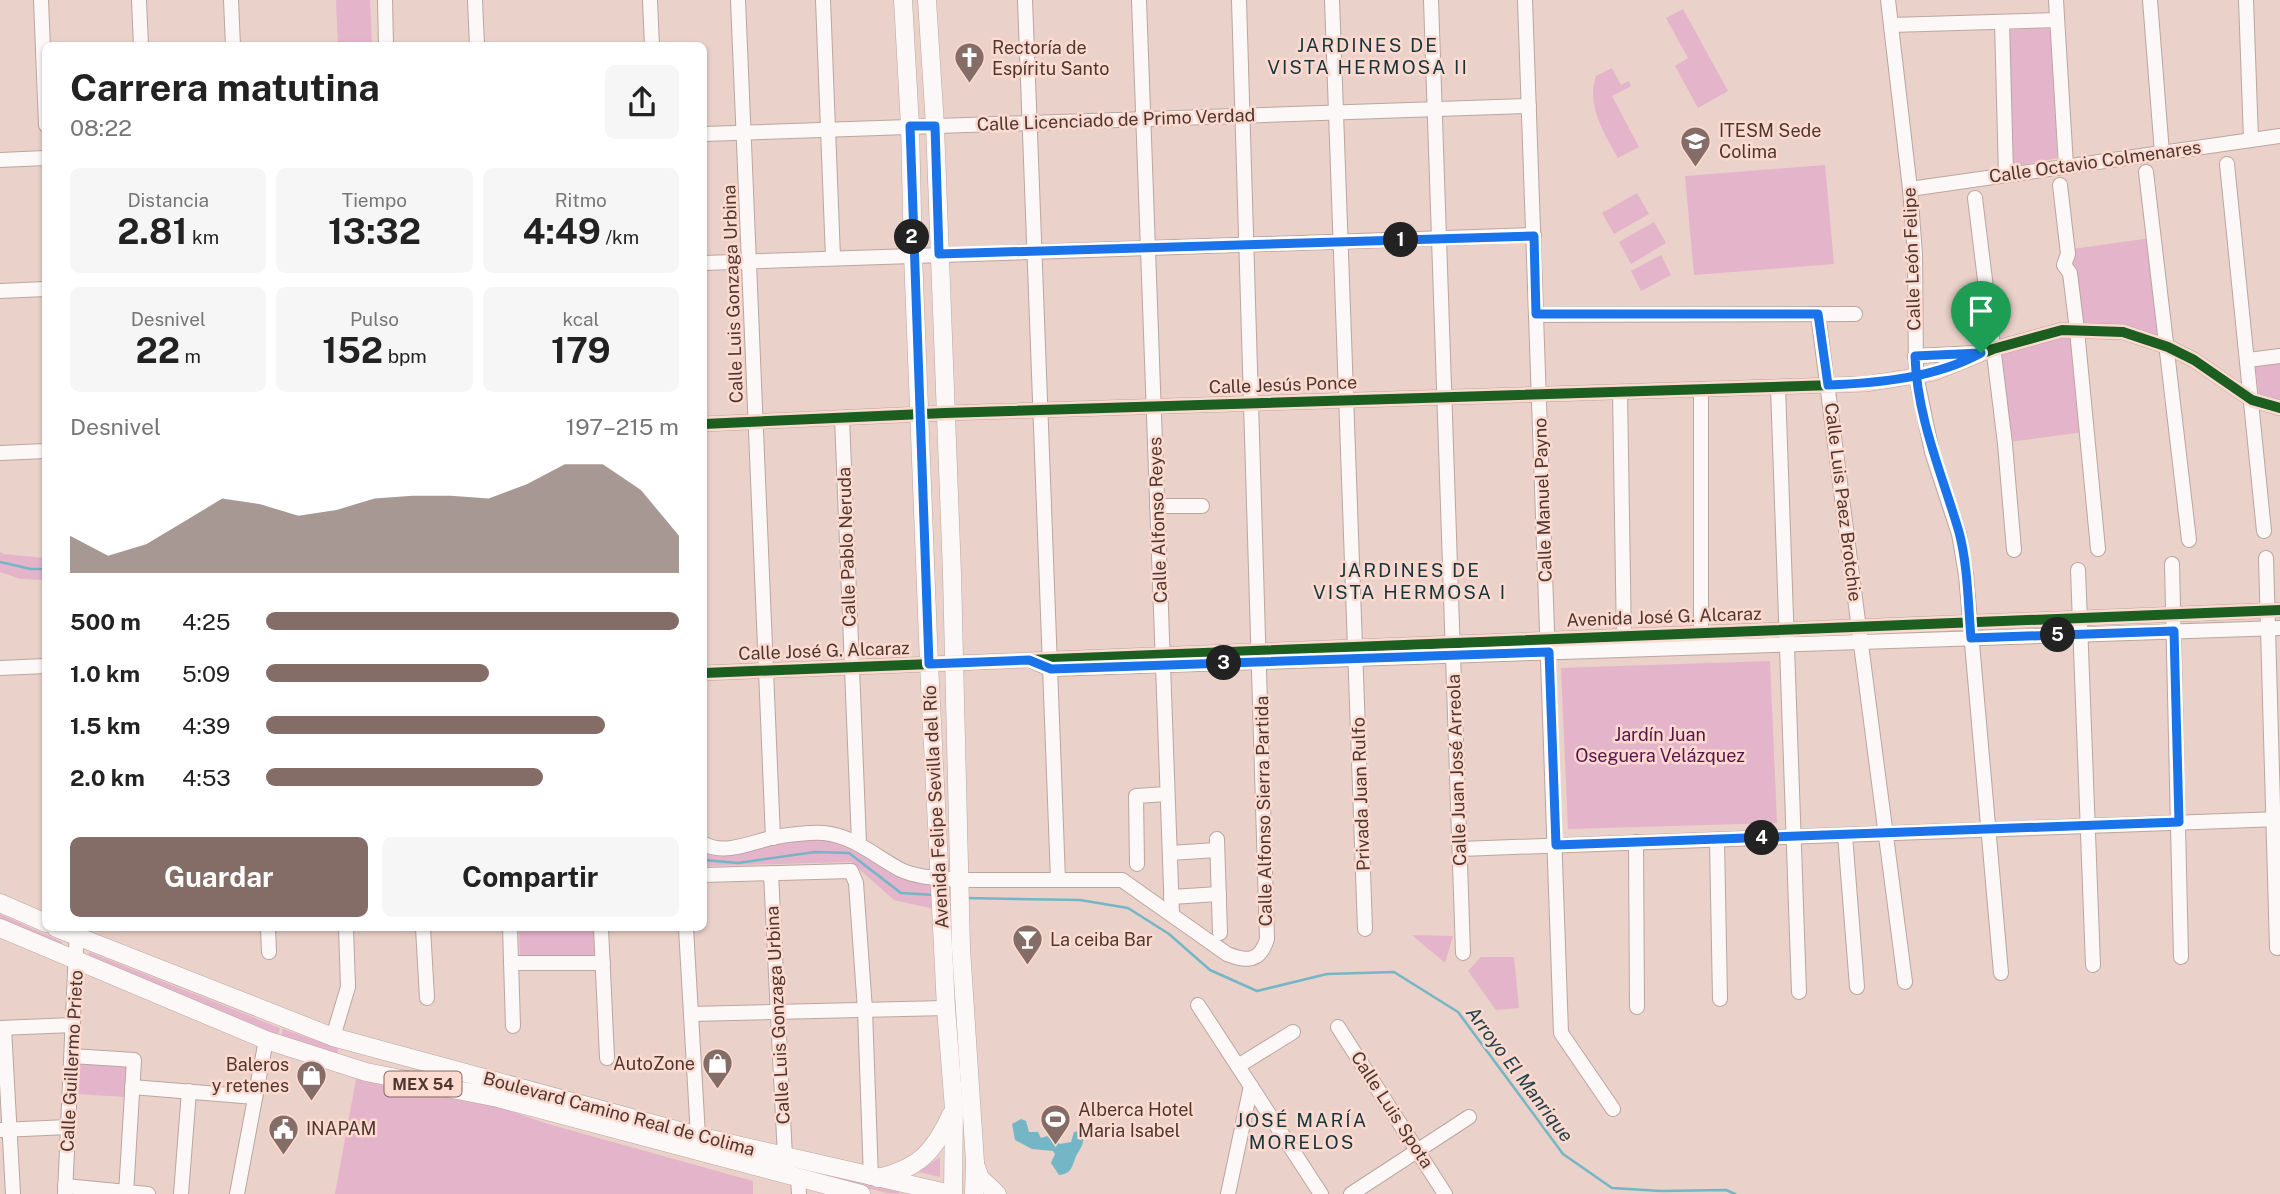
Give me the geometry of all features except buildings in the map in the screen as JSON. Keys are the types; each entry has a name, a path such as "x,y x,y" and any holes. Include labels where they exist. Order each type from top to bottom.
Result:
{"main road":[{"name":"Avenida Felipe Sevilla del Río","path":"903,0 929,664 946,1008 954,1109 952,1194"},
{"name":"Avenida Felipe Sevilla del Río","path":"927,0 935,126 955,663 960,908 975,1162 974,1194"},
{"path":"0,903 42,921"},
{"name":"Boulevard Camino Real de Colima","path":"0,928 266,1041 380,1075 498,1098 798,1186 861,1194"},
{"name":"Boulevard Camino Real de Colima","path":"77,932 333,1037 698,1136 952,1194"},
{"path":"344,1065 354,1056 354,1043"},
{"path":"380,1075 375,1063 384,1052"},
{"path":"873,1178 900,1172 930,1152 940,1140 954,1109"},
{"path":"975,1162 980,1178 997,1194"}],"street":[{"path":"41,0 43,42"},
{"path":"139,0 141,42"},
{"path":"231,0 233,42"},
{"path":"385,0 386,42"},
{"path":"475,0 477,42"},
{"path":"650,0 652,42"},
{"name":"Calle Luis Gonzaga Urbina","path":"738,0 773,838"},
{"path":"823,0 833,258"},
{"path":"1025,0 1058,880"},
{"name":"Calle Alfonso Reyes","path":"1139,0 1172,915"},
{"name":"Calle Alfonso Sierra Partida","path":"1172,915 1227,954 1240,959 1253,958 1264,950 1267,939 1260,656 1239,0"},
{"name":"Privada Juan Rulfo","path":"1332,0 1365,929"},
{"name":"Calle Juan José Arreola","path":"1431,0 1463,953"},
{"name":"Calle Manuel Payno","path":"1525,0 1561,1033 1613,1109"},
{"name":"Calle León Felipe","path":"1888,0 1915,254 1916,375 1931,453 1959,534 1970,622 2001,973"},
{"path":"2056,0 2066,166"},
{"path":"2150,0 2162,153"},
{"path":"2246,0 2251,140"},
{"path":"1891,25 2057,20"},
{"path":"2002,22 2006,175"},
{"name":"Calle Licenciado de Primo Verdad","path":"707,134 1529,106"},
{"name":"Calle Octavio Colmenares","path":"1910,189 2280,136"},
{"path":"0,160 42,158"},
{"path":"2227,164 2264,531"},
{"path":"2146,172 2189,540"},
{"path":"2060,185 2068,254 2064,265 2070,273 2077,330 2098,550"},
{"path":"1975,198 1987,351 2005,444 2014,550"},
{"path":"707,263 1534,236"},
{"path":"0,291 42,289"},
{"path":"1536,314 1855,314"},
{"name":"Calle Luis Paez Brotchie","path":"1818,314 1905,982"},
{"path":"1915,356 1987,351 2063,330 2123,332 2168,347 2194,360 2252,400 2280,408"},
{"name":"Calle Jesús Ponce","path":"707,424 945,413 1865,384 1941,370 1987,351"},
{"path":"2248,360 2280,356"},
{"path":"1778,387 1799,992"},
{"path":"1701,389 1701,640"},
{"path":"1620,392 1624,643"},
{"name":"Calle Pablo Neruda","path":"842,418 859,843"},
{"path":"0,453 42,451"},
{"path":"1157,506 1202,506"},
{"path":"2266,558 2274,610 2277,948"},
{"path":"2172,564 2181,957"},
{"path":"2078,570 2094,965"},
{"name":"Avenida José G. Alcaraz","path":"1787,637 1859,627 2274,610"},
{"name":"Avenida José G. Alcaraz","path":"1050,664 1787,637 1861,642 2274,628"},
{"name":"Calle José G. Alcaraz","path":"707,673 1029,660 1050,664"},
{"path":"0,668 42,666"},
{"path":"1137,864 1136,796 1167,794"},
{"path":"1460,849 2277,819"},
{"path":"707,846 741,848 773,838 824,833 859,843 904,871 940,882 1089,878 1122,880 1172,915"},
{"path":"1845,835 1857,987"},
{"path":"1717,839 1720,999"},
{"path":"1636,842 1637,1007"},
{"path":"1170,853 1217,845 1220,933"},
{"path":"707,875 851,871 856,883 873,1178"},
{"name":"Calle Luis Gonzaga Urbina","path":"771,873 785,1157"},
{"path":"1171,897 1219,894"},
{"path":"268,931 269,952"},
{"path":"333,1037 348,987 346,931"},
{"path":"423,931 427,998"},
{"path":"510,931 513,1026"},
{"path":"601,931 607,1058"},
{"path":"686,931 698,1136"},
{"name":"Calle Guillermo Prieto","path":"65,1190 77,932"},
{"path":"511,964 603,963"},
{"path":"1198,1005 1321,1194"},
{"path":"691,1014 946,1008"},
{"path":"13,1194 5,1130 2,1028 73,1025"},
{"name":"Calle Luis Spota","path":"1338,1027 1446,1194"},
{"path":"1238,1066 1293,1032"},
{"path":"253,1194 237,1193 266,1041"},
{"path":"72,1056 134,1060 126,1193"},
{"path":"1228,1194 1251,1086"},
{"path":"132,1087 255,1097"},
{"path":"181,1194 188,1091"},
{"path":"1351,1194 1469,1117"},
{"path":"5,1130 68,1127"},
{"path":"65,1190 148,1194"}],"green space":[{"path":"336,0 370,0 372,42 338,42"},
{"path":"1683,9 1728,91 1698,108 1675,66 1688,58 1666,18"},
{"path":"2053,28 2057,158 2012,167 2009,30"},
{"path":"1612,68 1621,85 1629,81 1631,86 1612,96 1639,147 1618,158 1598,118 1593,98 1596,76"},
{"path":"1825,165 1834,264 1694,275 1685,176"},
{"path":"1637,193 1649,214 1614,234 1602,213"},
{"path":"1654,222 1666,243 1631,264 1619,242"},
{"path":"2151,238 2164,343 2081,327 2072,249"},
{"path":"1661,255 1671,275 1641,291 1631,271"},
{"path":"2062,335 2074,336 2084,432 2009,442 1997,353"},
{"path":"2280,362 2280,402 2259,395 2255,365"},
{"path":"0,552 42,558 42,580 20,579 0,572"},
{"name":"Jardín Juan Oseguera Velázquez","path":"1770,661 1777,823 1568,829 1561,668"},
{"path":"825,838 857,848 933,881 934,909 894,900 851,862 707,866 707,852 741,852 777,842"},
{"path":"0,914 62,942 62,947 0,919"},
{"path":"519,931 594,931 594,956 520,957"},
{"path":"1412,935 1453,936 1445,963"},
{"path":"89,952 280,1028 278,1035 88,958"},
{"path":"1481,957 1514,957 1519,1008 1496,1010 1468,971"},
{"path":"283,1029 338,1048 337,1055 281,1036"},
{"path":"78,1060 128,1063 126,1097 76,1094"},
{"path":"356,1079 496,1106 548,1124 753,1181 753,1194 335,1194"},
{"path":"940,1157 940,1177 919,1172"},
{"path":"770,1161 900,1190 899,1194 888,1193 770,1167"}],"water":[{"name":"Alberca Hotel Maria Isabel","path":"1021,1119 1026,1121 1029,1132 1038,1132 1041,1138 1047,1136 1060,1144 1071,1142 1074,1132 1080,1131 1082,1144 1069,1171 1059,1175 1051,1163 1055,1154 1053,1151 1032,1149 1015,1140 1012,1124"}],"waterway":[{"path":"0,562 42,569"},
{"path":"707,860 738,863 815,852 849,853 901,893 934,895"},
{"name":"Arroyo El Manrique","path":"965,898 1080,900 1128,908 1169,934 1210,970 1257,991 1327,974 1394,972 1458,1012 1563,1154 1612,1188 1661,1191 1726,1190 1735,1194"}],"cycle path":[{"path":"707,424 945,413 1865,384 1934,373 1993,349 2062,330 2123,332 2168,347 2194,360 2252,400 2280,408"},
{"path":"707,673 2280,610"}],"place":[{"name":"Rectoría de Espíritu Santo","path":"969,85"},
{"name":"ITESM Sede Colima","path":"1696,168"},
{"name":"La ceiba Bar","path":"1027,967"},
{"name":"AutoZone","path":"718,1091"},
{"name":"Baleros y retenes","path":"312,1102"},
{"name":"Alberca Hotel Maria Isabel","path":"1055,1147"},
{"name":"INAPAM","path":"283,1156"}],"district":[{"name":"JARDINES DE VISTA HERMOSA II","path":"1368,56"},
{"name":"JARDINES DE VISTA HERMOSA I","path":"1410,581"},
{"name":"JOSÉ MARÍA MORELOS","path":"1302,1131"}],"route":[{"path":"1981,353 1915,356 1916,375 1931,453 1959,534 1966,575 1971,638 2174,631 2179,822 1556,845 1549,652 1051,669 1029,660 929,664 910,126 935,126 939,254 1534,236 1536,314 1818,314 1828,385 1865,384 1907,376 1916,375 1923,374 1934,373 1981,353"}]}
